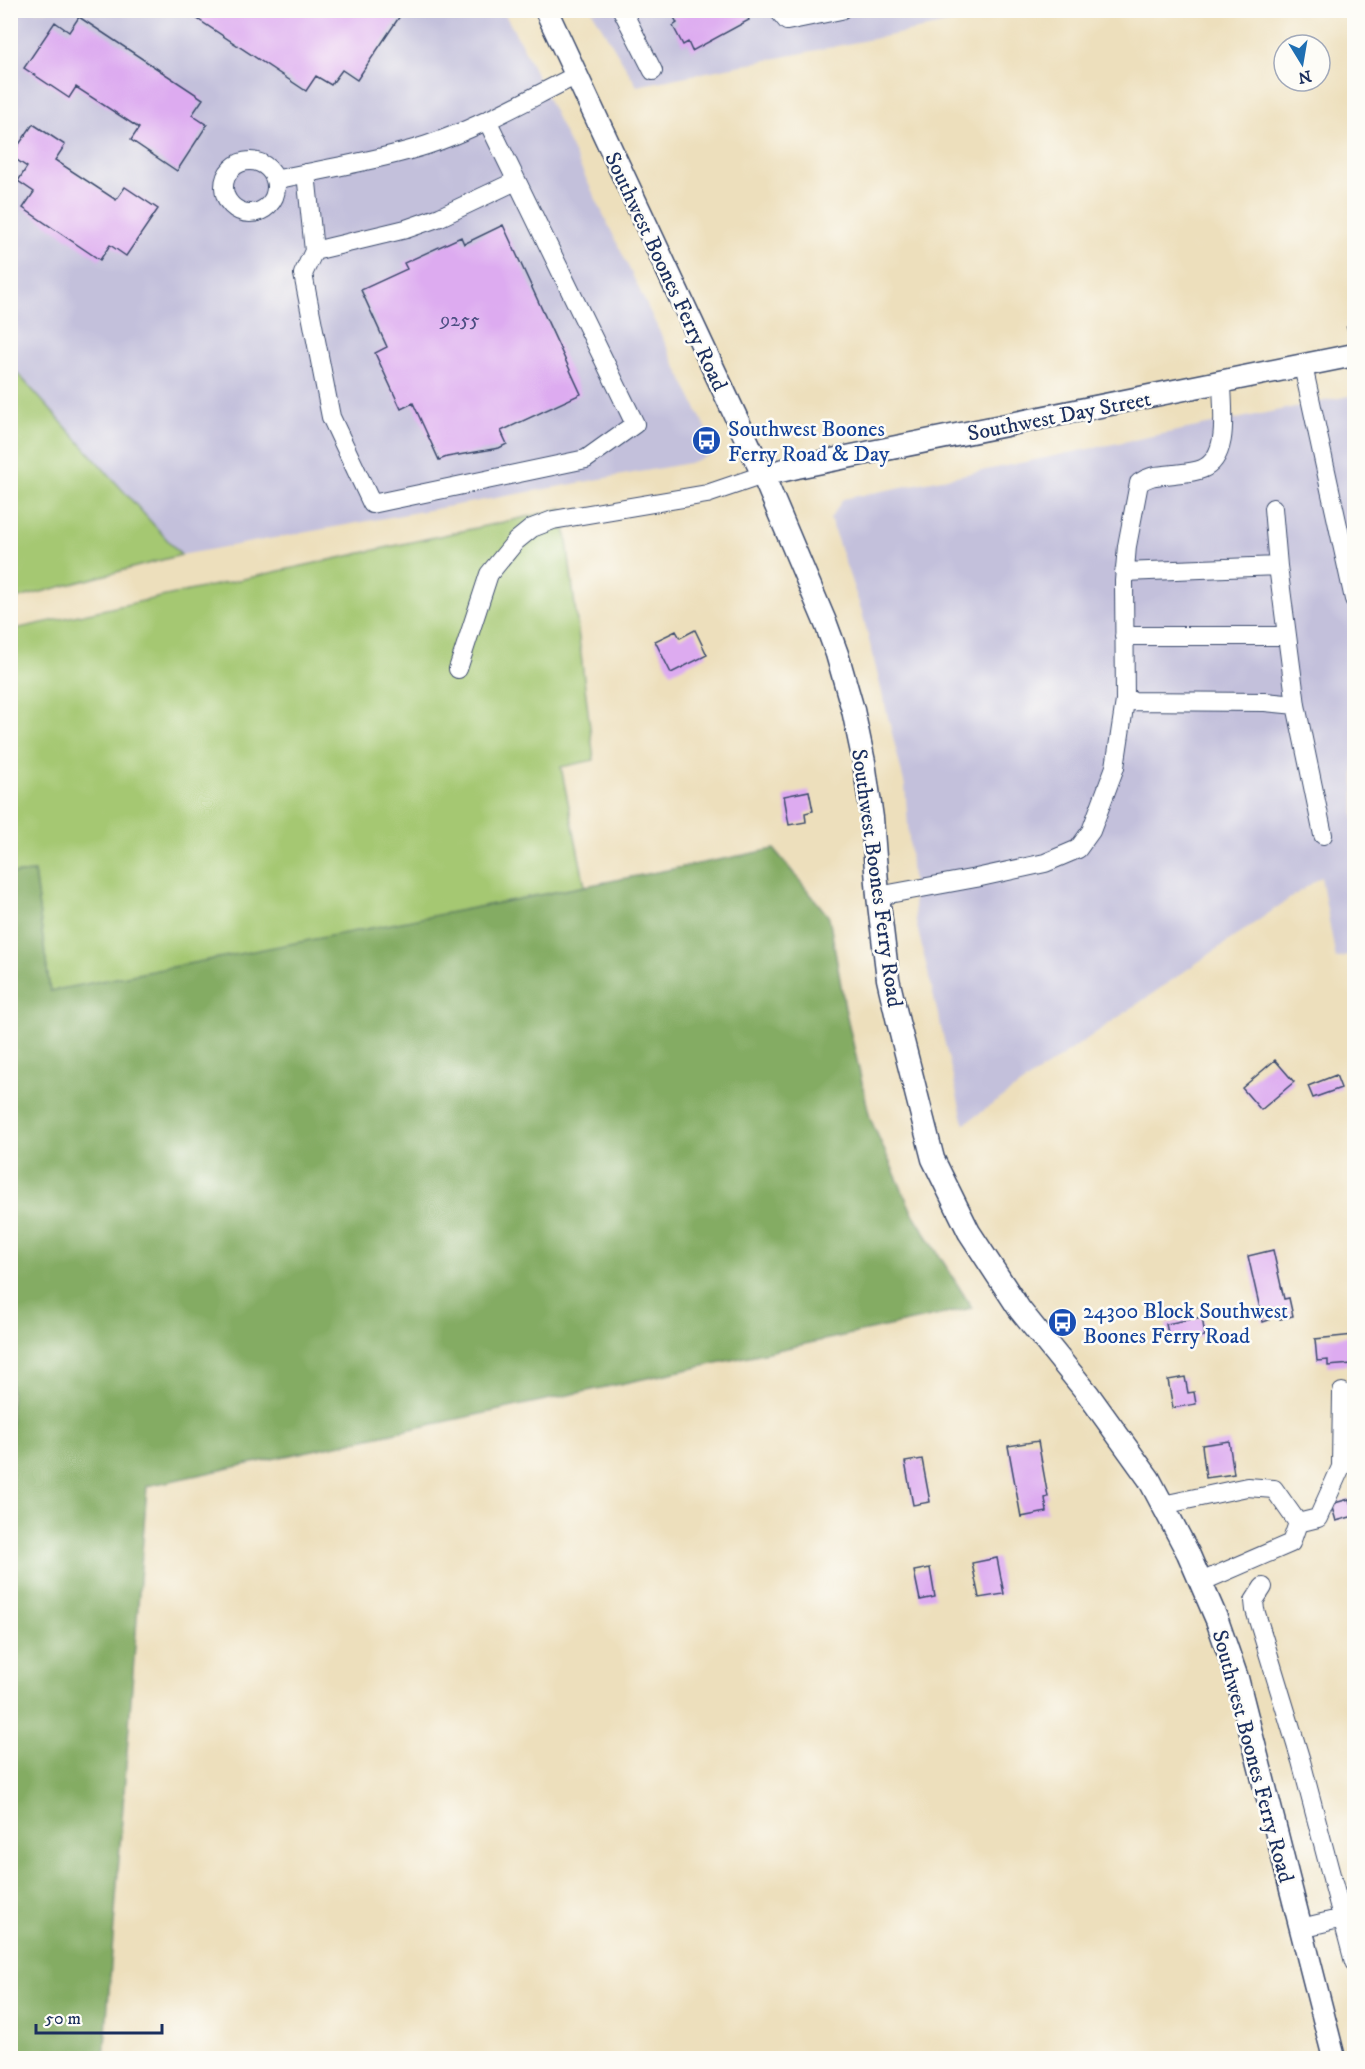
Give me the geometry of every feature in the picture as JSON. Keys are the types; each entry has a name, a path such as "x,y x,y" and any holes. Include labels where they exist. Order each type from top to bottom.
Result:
{"main road":[{"name":"Southwest Boones Ferry Road","path":"546,10 763,476 826,624 853,710 870,799 878,896 891,990 933,1159 969,1232 1020,1310 1088,1394 1149,1479 1217,1620 1237,1678 1334,2058"},
{"name":"Southwest Day Street","path":"763,476 1354,355"}],"street":[{"path":"622,10 653,71"},
{"path":"778,10 787,21 841,10"},
{"path":"275,180 392,156 429,144 487,120 577,75"},
{"path":"306,173 314,250 303,274 331,417 372,504 586,459 635,424 487,120"},
{"path":"314,250 406,229 440,217 516,181"},
{"path":"1303,366 1354,599"},
{"path":"878,896 1045,863 1078,849 1091,831 1115,767 1125,701 1124,572 1138,483 1150,476 1202,469 1216,459 1221,447 1221,382"},
{"path":"458,669 489,574 516,541 532,528 553,520 707,494 763,476"},
{"path":"1273,508 1296,705 1323,835"},
{"path":"1124,572 1278,566"},
{"path":"1124,636 1287,636"},
{"path":"1125,701 1265,702 1296,705"},
{"path":"1298,1523 1318,1518 1341,1467 1342,1392"},
{"path":"1163,1505 1247,1487 1274,1489 1298,1523"},
{"path":"1200,1582 1291,1543 1298,1523"},
{"name":"Southwest Boones Ferry Road","path":"1263,1587 1254,1601 1255,1610 1301,1761 1354,1962"},
{"path":"1301,1929 1343,1918"}],"path":[{"path":"1346,327 1354,326"}],"shaded area":[{"path":"10,11 503,11 523,47 710,437 708,456 689,463 181,555 11,366"},
{"path":"592,11 1012,11 637,86"},
{"path":"1354,395 1354,954 1336,959 1321,877 964,1124 915,918 905,786 862,612 830,519 843,499"}],"green space":[{"path":"11,366 181,555 11,600"},
{"path":"563,509 594,760 561,767 585,886 50,992 34,872 11,874 10,630"},
{"path":"774,849 829,917 845,1008 870,1118 912,1212 972,1308 147,1486 104,2058 11,2058 11,874 34,872 50,991"}],"building":[{"path":"201,10 404,10 357,80 342,70 331,85 316,76 306,91 196,18"},
{"path":"670,10 744,10 749,20 692,51 688,42 683,45 673,26 677,23"},
{"path":"79,17 203,99 192,115 207,125 177,171 131,140 139,128 76,87 69,98 24,68 55,22 69,32"},
{"path":"33,124 65,145 55,160 116,200 125,187 158,209 126,256 110,245 100,260 23,208 34,192 18,181 27,167 11,156"},
{"path":"503,225 581,394 501,431 507,444 499,448 439,460 413,403 401,409 375,353 387,347 361,290 407,269 404,263 461,237 464,244"},
{"path":"695,630 707,655 671,673 655,641 676,631 680,638"},
{"path":"809,791 813,811 805,813 806,822 789,825 784,796"},
{"path":"1275,1060 1294,1082 1261,1110 1242,1088"},
{"path":"1336,1075 1341,1088 1313,1098 1308,1086"},
{"path":"1273,1250 1284,1299 1289,1298 1293,1316 1280,1319 1279,1313 1268,1316 1269,1320 1263,1322 1248,1256"},
{"path":"1202,1317 1205,1336 1170,1343 1166,1324"},
{"path":"1354,1335 1352,1364 1328,1366 1328,1360 1317,1361 1315,1339"},
{"path":"1185,1377 1188,1393 1194,1392 1196,1404 1173,1408 1168,1380"},
{"path":"1038,1441 1048,1497 1045,1498 1047,1512 1021,1517 1008,1446"},
{"path":"1229,1441 1234,1474 1206,1478 1202,1445"},
{"path":"922,1459 930,1502 913,1505 905,1462"},
{"path":"1349,1499 1354,1516 1336,1521 1331,1504"},
{"path":"997,1558 1004,1594 979,1598 972,1563"},
{"path":"930,1568 935,1597 920,1600 914,1571"}],"place":[{"name":"Southwest Boones Ferry Road & Day","path":"707,441"},
{"name":"24300 Block Southwest Boones Ferry Road","path":"1062,1323"}]}
